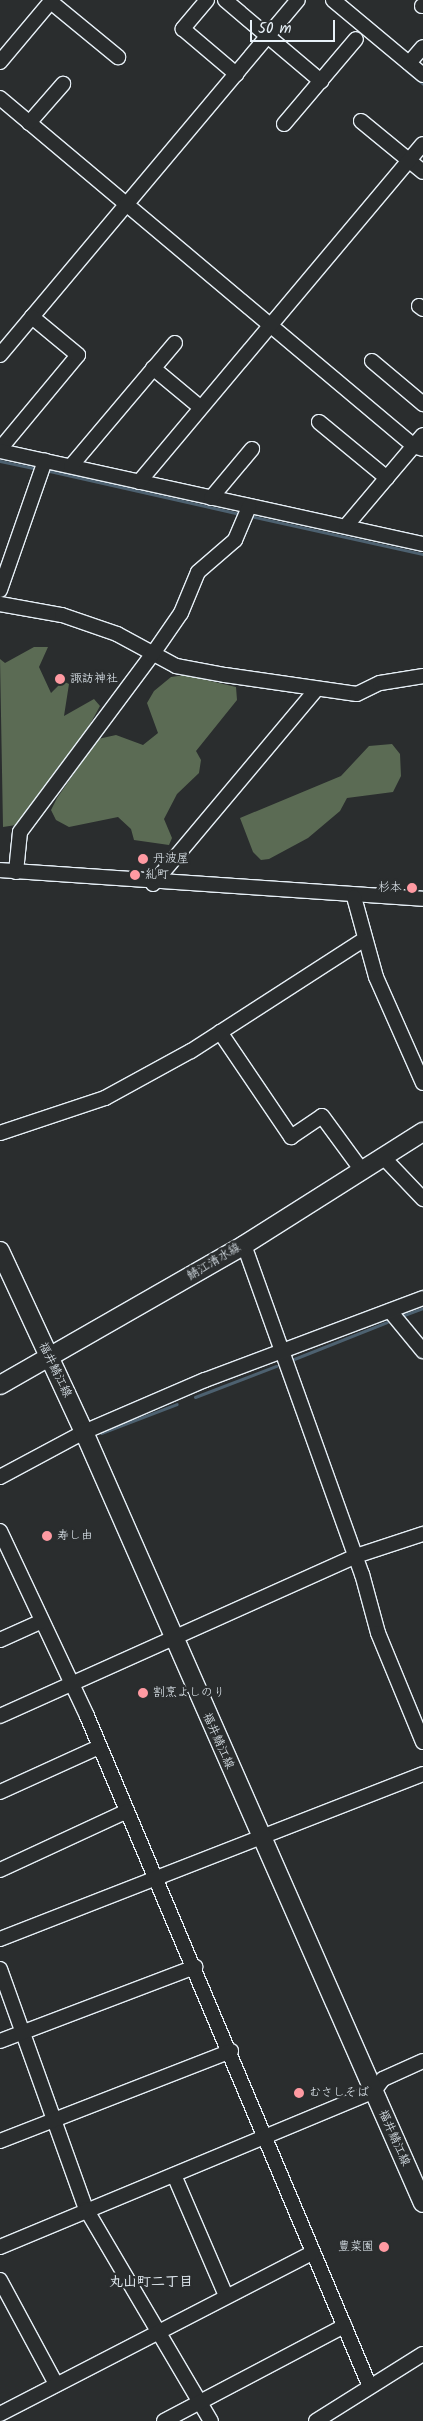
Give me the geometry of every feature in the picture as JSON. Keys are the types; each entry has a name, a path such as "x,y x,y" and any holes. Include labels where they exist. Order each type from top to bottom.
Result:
{"main road":[{"name":"鯖江清水線","path":"0,1385 50,1360 244,1245 423,1132"},
{"name":"福井鯖江線","path":"0,1251 84,1432 170,1637 261,1836 423,2203"}],"street":[{"path":"207,0 183,29 236,74"},
{"path":"225,0 321,81"},
{"path":"0,355 298,0"},
{"path":"333,0 423,75"},
{"path":"0,62 52,1 118,57"},
{"path":"284,124 356,39"},
{"path":"409,64 423,47"},
{"path":"29,123 63,84"},
{"path":"0,98 418,448"},
{"path":"361,121 423,172"},
{"path":"139,482 423,144"},
{"path":"32,317 78,355 0,450 43,468 70,466 211,498 247,513 346,526 423,544"},
{"path":"70,466 175,343"},
{"path":"372,361 423,404"},
{"path":"153,368 201,408"},
{"path":"320,422 387,478"},
{"path":"346,526 387,478 418,448 423,435"},
{"path":"211,498 252,449"},
{"path":"0,590 43,468"},
{"path":"16,872 20,832 182,613 198,572 235,540 247,513"},
{"path":"0,604 62,615 117,634 152,656 176,666 283,680 316,690 357,694 380,683 423,676"},
{"path":"153,884 316,690"},
{"path":"0,870 153,884 354,897 423,899"},
{"path":"354,897 363,940 423,1083"},
{"path":"0,1133 105,1098 220,1032 363,940"},
{"path":"220,1032 291,1137 322,1116 362,1172"},
{"path":"384,1158 423,1199"},
{"path":"244,1245 284,1350 291,1383 352,1557 423,1742"},
{"path":"0,1477 84,1432 284,1350 423,1298"},
{"path":"390,1311 423,1351"},
{"path":"0,1531 4,1552 42,1621 71,1681 195,1967 312,2253 370,2387"},
{"path":"0,1716 71,1681 352,1557 423,1534"},
{"path":"0,1640 42,1621"},
{"path":"0,1792 99,1746"},
{"path":"0,1939 423,1774"},
{"path":"0,1870 127,1811"},
{"path":"0,2041 195,1967"},
{"path":"0,1969 25,2032 86,2209 211,2421"},
{"path":"0,2141 231,2052"},
{"path":"0,2246 374,2091 383,2079 423,2061"},
{"path":"174,2174 226,2296"},
{"path":"0,2414 312,2253"},
{"path":"0,2280 56,2384"},
{"path":"164,2421 344,2326"},
{"path":"316,2421 423,2354"}],"green space":[{"path":"34,647 48,647 39,667 51,693 63,681 69,684 64,716 94,699 100,706 78,746 33,806 16,825 3,827 0,659 5,663"},
{"path":"185,675 236,687 237,700 196,751 201,760 199,773 177,794 164,819 172,838 169,845 134,840 131,829 118,817 69,827 56,820 51,810 57,798 98,739 116,735 143,745 158,733 147,703 154,691 171,677"},
{"path":"392,744 400,754 401,776 393,792 347,798 340,811 308,838 269,859 261,860 253,852 240,818 341,776 369,746"}],"waterway":[{"path":"406,70 423,84"},
{"path":"0,461 39,469"},
{"path":"45,470 241,514"},
{"path":"250,516 423,554"},
{"path":"404,1315 423,1308"},
{"path":"294,1359 387,1322"},
{"path":"195,1397 276,1366"},
{"path":"101,1433 177,1404"}],"place":[{"name":"諏訪神社","path":"60,679"},
{"name":"丹波屋","path":"143,859"},
{"name":"糺町","path":"135,875"},
{"name":"杉本","path":"412,888"},
{"name":"寿し由","path":"47,1536"},
{"name":"割烹よしのり","path":"143,1693"},
{"name":"むさしそば","path":"299,2093"},
{"name":"豊菜園","path":"384,2247"}],"district":[{"name":"丸山町二丁目","path":"151,2282"}]}
